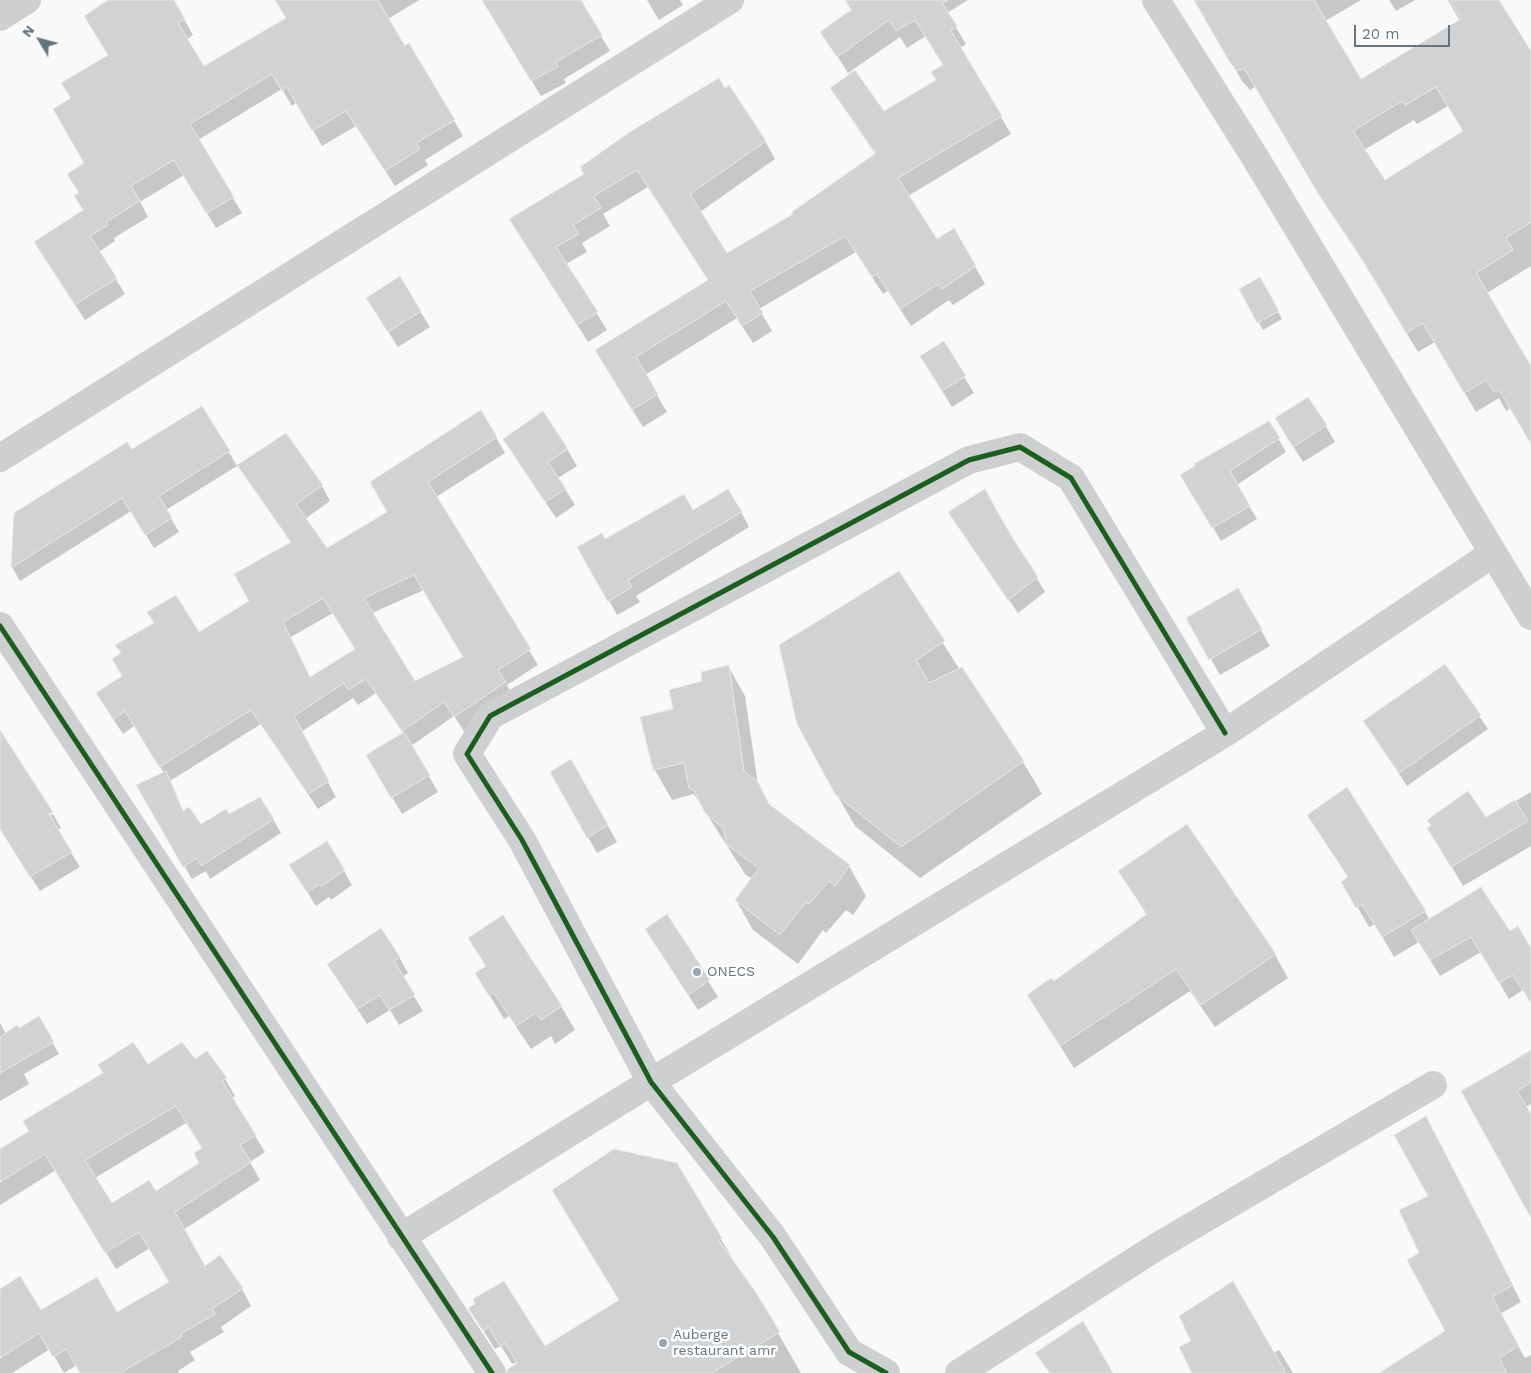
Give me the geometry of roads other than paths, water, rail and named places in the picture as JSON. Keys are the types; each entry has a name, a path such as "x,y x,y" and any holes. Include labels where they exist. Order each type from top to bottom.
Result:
{"street":[{"path":"0,17 27,0"},
{"path":"0,458 729,0"},
{"path":"1156,0 1253,154 1531,616"},
{"path":"886,1373 848,1352 773,1237 651,1082 522,840 467,754 490,716 969,460 1020,447 1071,478 1225,733"},
{"path":"401,1237 651,1082 1225,733 1492,554"},
{"path":"0,626 492,1373"},
{"path":"959,1373 1158,1246 1433,1085"}],"place":[{"name":"ONECS","path":"697,972"},
{"name":"Auberge restaurant amr","path":"663,1343"}]}
